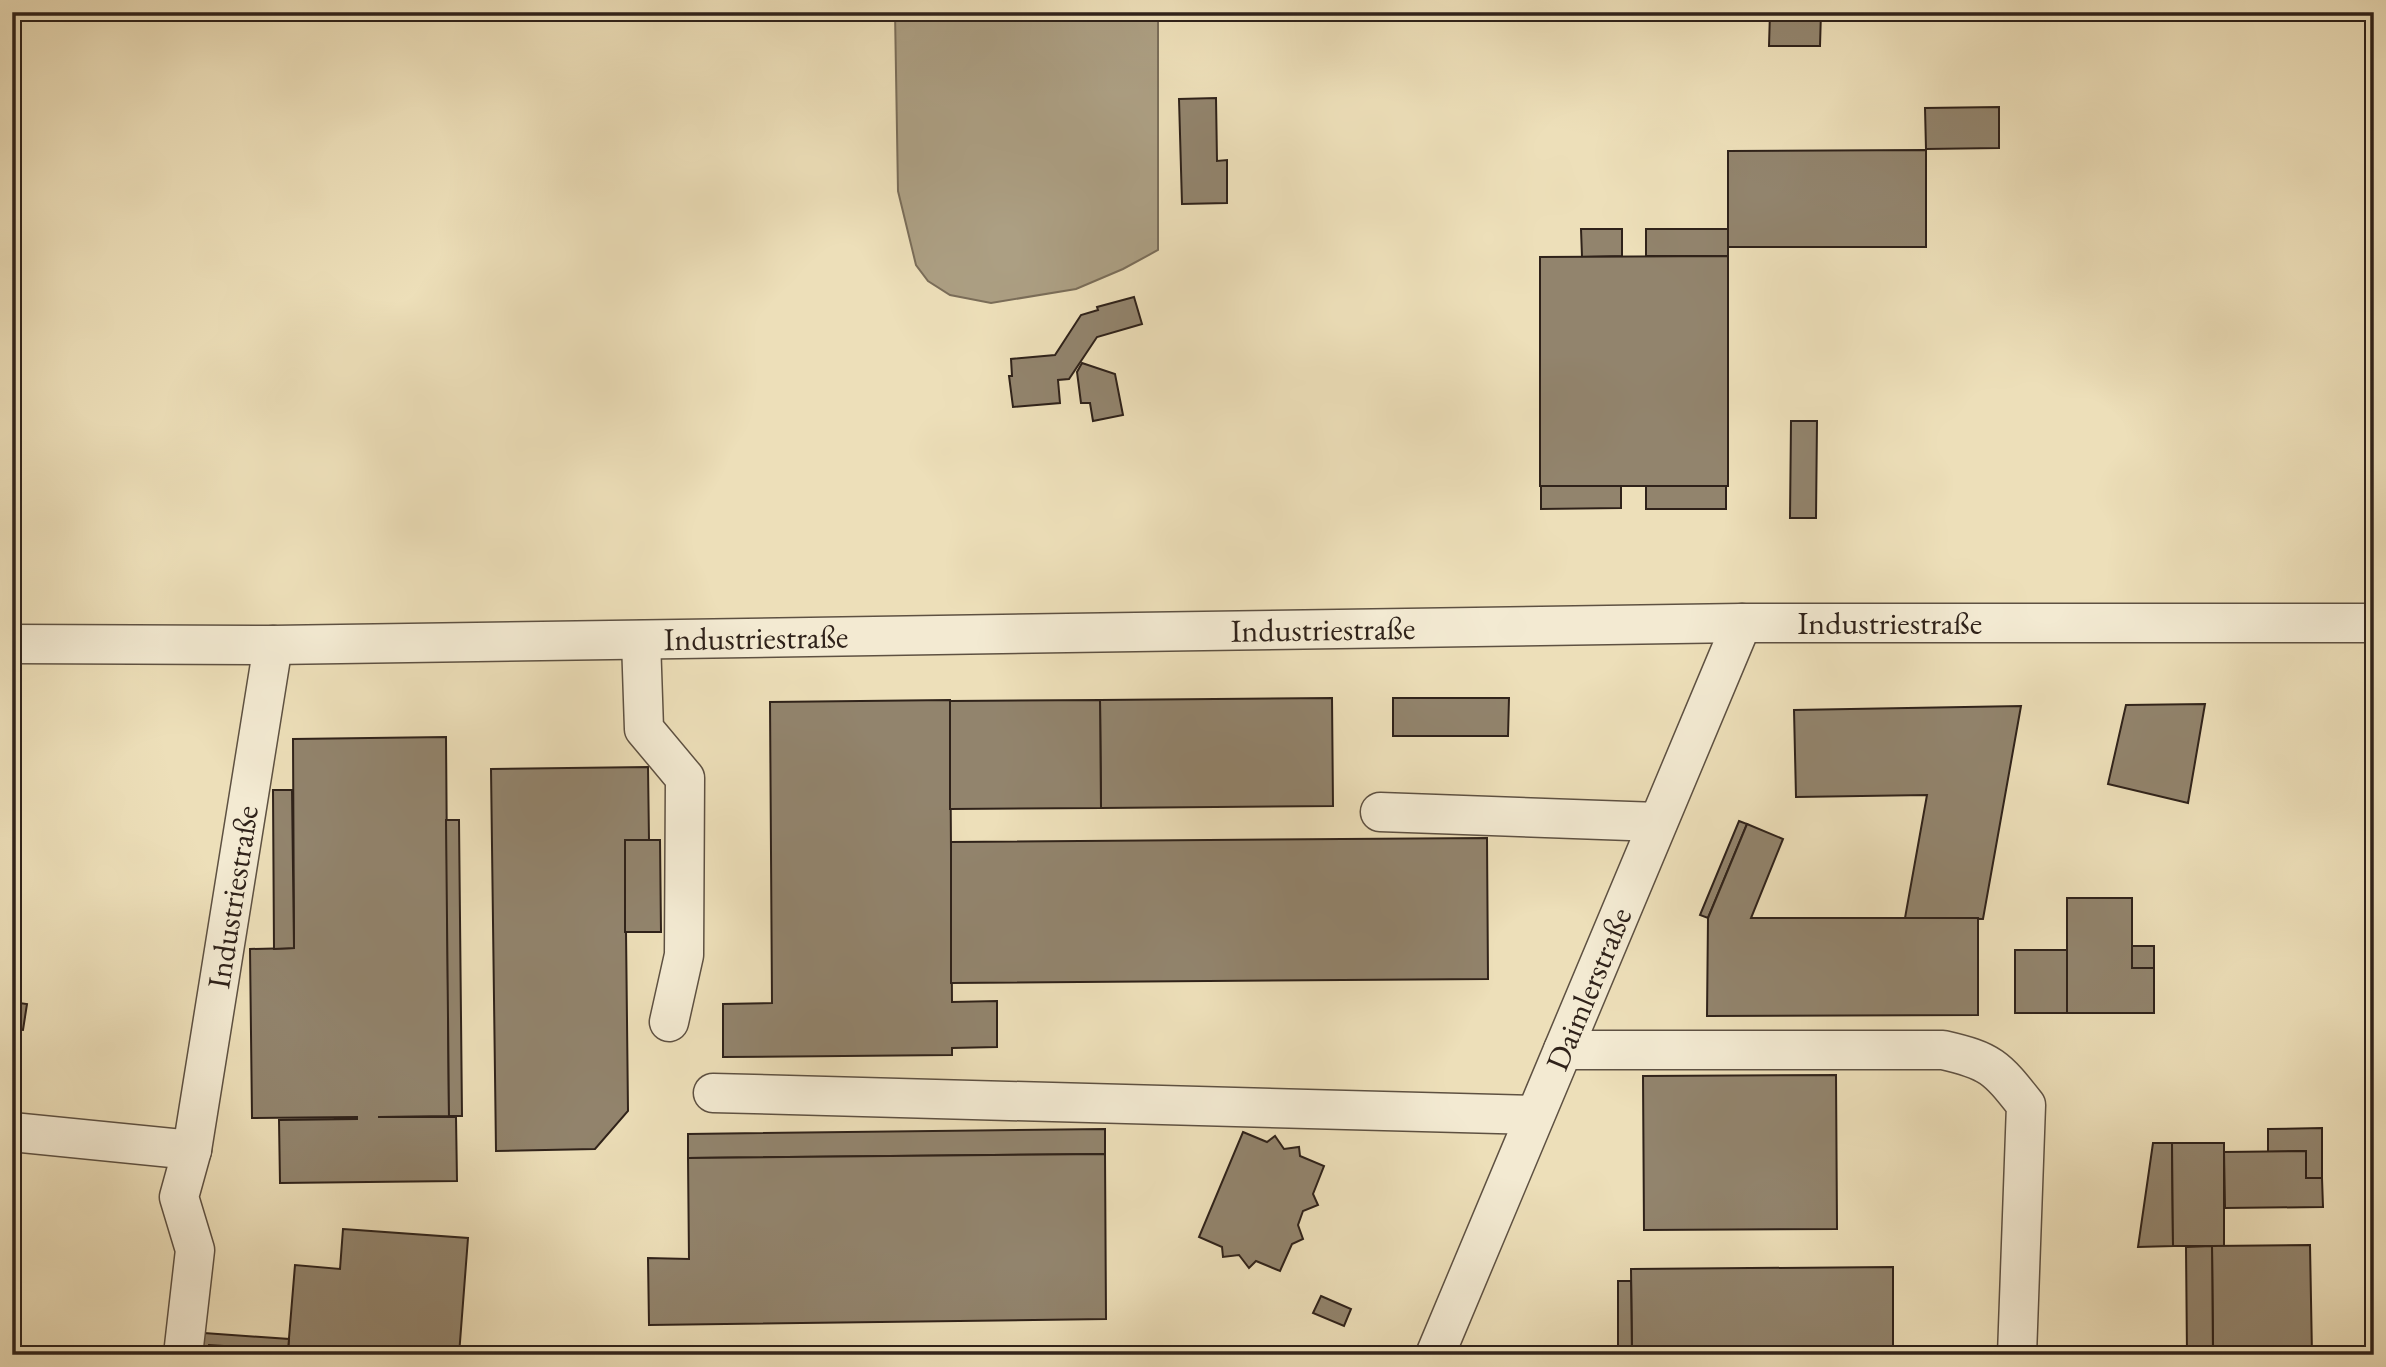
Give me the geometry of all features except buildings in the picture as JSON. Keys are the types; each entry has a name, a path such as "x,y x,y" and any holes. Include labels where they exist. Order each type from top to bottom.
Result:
{"street":[{"name":"Industriestraße","path":"12,644 273,645 1742,623 2374,622"},
{"name":"Daimlerstraße","path":"1435,1355 1742,623"},
{"path":"641,640 643,729 685,778 684,955 669,1022"},
{"name":"Industriestraße","path":"183,1355 195,1250 179,1197 192,1150 273,645"},
{"path":"1380,812 1658,822"},
{"path":"1563,1050 1943,1050 1975,1058 1994,1068 2026,1105 2017,1355"},
{"path":"713,1093 1535,1115"},
{"path":"12,1132 192,1150"}],"shaded area":[{"path":"895,12 1158,12 1158,250 1123,269 1076,289 991,303 950,295 928,281 916,265 898,191"}]}
